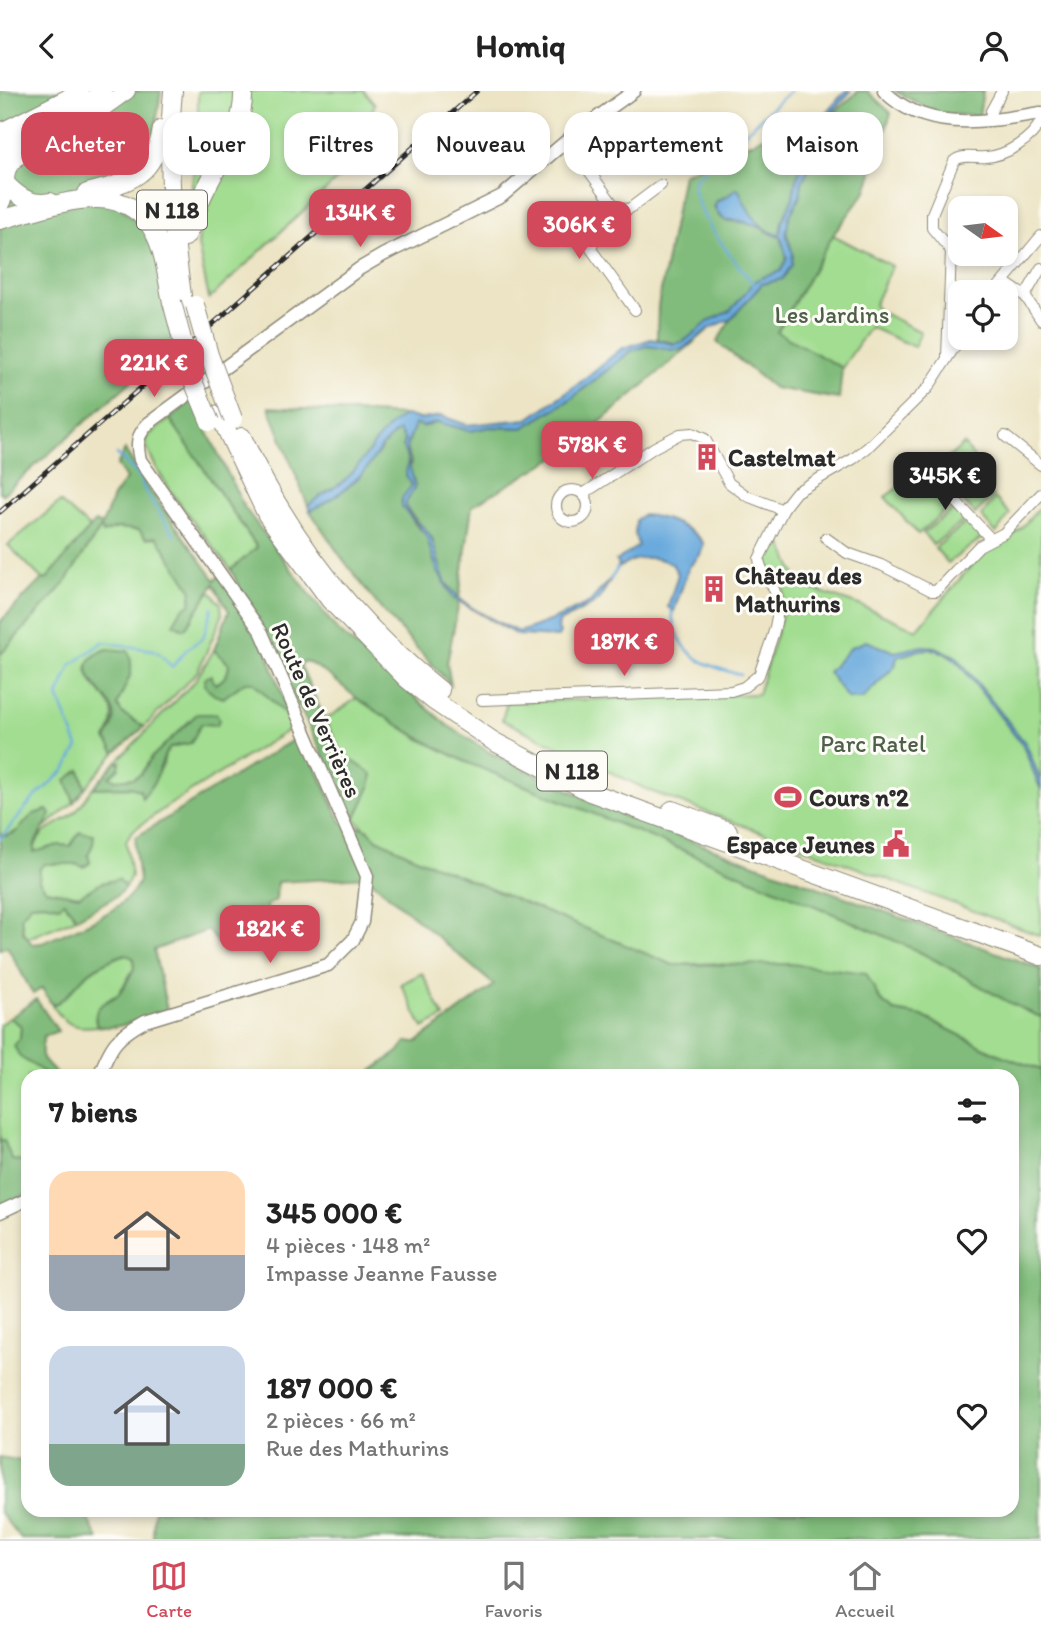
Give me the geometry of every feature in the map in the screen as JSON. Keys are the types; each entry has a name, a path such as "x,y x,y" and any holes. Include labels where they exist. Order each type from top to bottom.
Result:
{"highway":[{"path":"0,133 79,91"},
{"name":"N 118","path":"173,91 170,186 176,259 184,305"},
{"name":"N 118","path":"184,91 180,146 186,237 184,305"},
{"path":"186,237 193,227 200,201 241,116 243,91"},
{"path":"8,186 21,198 42,204 131,181 144,171 154,158 163,119 171,111"},
{"path":"0,221 88,198 118,201 141,214 157,236 184,305 193,381 221,418"},
{"name":"N 118","path":"221,418 232,467 245,474 267,515 318,585 406,678 493,741 590,792 1041,956"},
{"name":"N 118","path":"221,418 307,551 352,607 432,684 496,729 591,780 1041,944"}],"main road":[{"path":"0,147 50,124 104,91"},
{"path":"98,112 127,91"},
{"path":"0,162 21,152"},
{"path":"0,206 8,186 8,167 21,153"}],"street":[{"path":"606,112 634,91"},
{"path":"884,91 900,104 922,115 962,122 990,121 1041,113"},
{"path":"990,121 991,111 1002,91"},
{"path":"947,357 951,251 932,228 932,214 954,161 959,157 1000,154 1027,138 1041,121"},
{"name":"Route de Verrières","path":"102,1069 122,1033 145,1021 328,965 353,940 362,922 366,899 367,876 262,633 139,460 136,445 138,434 149,423 335,285 383,255 502,196 564,144"},
{"path":"592,175 616,208 629,209 661,185"},
{"path":"616,208 597,232 591,243 591,250 635,310"},
{"path":"1006,280 1035,251 1041,236"},
{"path":"1025,296 1041,268"},
{"path":"1018,291 1025,296 1041,320"},
{"path":"482,700 731,691 752,682 759,675 777,608 777,598 760,567 759,559 783,510 796,492 853,459 867,447 928,387 952,350"},
{"path":"583,494 663,443 680,434 692,433 705,439 729,483 747,496 783,510"},
{"path":"1005,436 1041,465"},
{"path":"931,463 954,499 990,538"},
{"path":"826,538 847,553 881,565 936,591 979,545 1004,533 1041,494"},
{"path":"0,1212 21,1202"}],"green space":[{"path":"0,91 161,91 149,158 149,112 21,112 21,175 129,175 123,180 118,205 153,235 176,342 3,494 0,492"},
{"path":"198,91 236,91 234,112 198,112"},
{"path":"248,91 364,91 375,104 371,112 284,112 284,175 342,175 209,299 198,245 201,219 223,175 270,175 270,112 249,112"},
{"path":"858,91 867,91 891,113 883,138 883,112 836,112"},
{"path":"894,91 983,91 979,116 940,114"},
{"path":"762,138 762,175 798,175 780,235 760,225 746,206 740,192 735,189 716,201 714,206 721,218 750,223 773,234 781,236 787,254 784,268 774,276 763,277 731,311 713,320 690,338 678,344 657,339 658,306 683,175 748,175 748,144"},
{"path":"193,175 203,175 191,198"},
{"path":"805,175 871,175 866,191 833,235 777,332 842,368 839,399 774,388 717,342 731,319 762,284 782,279 792,265 791,247 786,232 789,217 800,196"},
{"name":"Les Jardins","path":"833,235 892,266 874,305 879,311 921,332 914,347 870,327 842,368 777,333"},
{"path":"707,331 566,451 472,506 459,598 445,582 432,538 405,507 405,500 414,489 414,480 409,472 411,461 406,449 415,424 428,426 437,422 470,431 490,427 523,428 571,399 631,351 647,346 677,350"},
{"path":"192,400 244,507 337,630 447,725 491,753 624,816 1041,969 1041,1017 909,947 466,762 384,716 305,661 300,665 340,752 372,774 370,787 355,819 231,570 257,547 170,419"},
{"path":"269,407 405,415 380,437 345,480 308,506"},
{"path":"170,419 257,548 231,570 170,489 150,455 145,441"},
{"path":"399,430 405,441 403,447 408,461 407,475 412,485 401,502 426,535 434,561 453,598 459,602 447,663 451,685 381,609 310,511 355,481 385,443"},
{"path":"964,444 985,473 960,495 939,466"},
{"path":"125,450 152,493 215,580 219,576 261,635 291,720 253,682 245,682 223,698 214,695 204,685 205,678 211,675 215,684 223,679 228,671 229,664 214,650 229,611 214,584 184,629 173,624 182,609 190,604 192,591 157,537 146,538 139,530 117,528 103,533 101,527 64,584 0,655 0,622 42,579 46,580 95,522 102,525 113,497 126,479 117,465"},
{"path":"928,466 952,505 918,534 885,497"},
{"path":"979,483 993,496 975,514 963,501"},
{"path":"995,498 1010,514 996,533 981,516"},
{"path":"60,502 90,528 46,580 8,545"},
{"name":"Parc Ratel","path":"1041,506 1041,936 650,791 502,720 507,702 758,694 782,615 784,585 766,565 766,555 772,541 782,544 800,585 862,606 917,630 985,549 1009,539"},
{"path":"954,509 966,519 933,545 923,533"},
{"path":"968,521 983,537 948,563 935,548"},
{"path":"102,526 103,533 117,528 139,530 146,538 157,537 192,591 190,605 182,609 174,624 186,627 210,591 221,604 222,616 198,671 144,727 122,713 117,704 131,673 87,665 89,676 113,713 106,739 115,753 85,788 80,770 66,780 74,802 42,830 50,815 35,814 17,831 3,836 0,833 0,655 64,584"},
{"path":"107,649 128,651 131,672 117,705 122,713 144,727 115,753 106,739 114,713 88,671 88,663 94,656"},
{"path":"214,650 229,664 228,671 215,685 205,678 223,698 245,682 253,682 291,719 292,717 295,726 131,832 126,842 131,876 125,887 118,879 79,896 46,890 39,881 40,868 45,864 75,864 84,867 90,863 88,855 93,844 80,832 70,846 59,845 34,853 39,838 44,833 76,811 93,788 130,787 140,790 142,797 163,765 165,754 171,747 177,747 201,724 217,724 197,714 152,757 141,774 134,778 116,780 109,777 120,762 115,763 195,681"},
{"path":"357,698 421,740 466,762 909,947 1041,1017 1041,1070 995,1053 922,1016 894,1011 880,1000 714,963 673,965 377,839 355,819 370,787 365,771 340,752 325,720"},
{"path":"197,714 216,714 219,719 217,725 201,724 191,743 171,747 165,754 154,783 142,798 140,790 130,787 93,788 115,763 120,762 119,768 109,777 116,780 134,778 141,774 152,757"},
{"path":"301,735 341,822 367,829 377,839 414,857 673,965 791,964 866,973 880,1000 894,1011 922,1016 995,1053 1041,1070 1041,1539 153,1539 154,1517 1019,1517 1019,1069 375,1069 398,1052 406,1042 417,1042 494,985 367,877 277,882 276,900 266,906 280,935 225,953 208,930 154,950 167,1010 124,1025 97,1026 95,1018 98,1008 120,993 134,968 133,958 126,954 95,968 66,996 52,1005 42,988 33,994 7,946 0,949 0,833 3,836 9,835 34,814 47,810 51,815 35,843 34,852 59,845 70,846 80,832 94,834 88,855 90,862 84,867 75,864 45,864 40,868 39,881 46,890 79,896 101,883 119,879 125,887 118,895 77,918 64,902 59,906 31,904 21,917 23,932 32,944 42,943 97,919 133,892 139,881 136,837"},
{"path":"80,770 85,788 74,802 66,780"},
{"path":"64,901 77,918 28,938 23,932 21,917 31,904 59,906"},
{"path":"126,954 133,958 134,968 118,995 108,999 95,1020 97,1026 82,1027 66,1021 52,1005 66,996 95,968"},
{"path":"422,973 444,1017 423,1028 401,984"},
{"path":"36,999 58,1031 44,1036 42,1055 52,1069 39,1069 20,1057 14,1046 20,1038 21,1026 10,1018"},
{"path":"10,1018 21,1026 20,1038 44,1069 21,1069 21,1161 12,1160 4,1141 0,1140 0,1024"},
{"path":"0,1140 4,1140 12,1160 21,1161 21,1197 0,1206"},
{"path":"0,1457 21,1461 21,1517 87,1517 98,1539 21,1539 0,1513"}],"water":[{"path":"845,91 851,91 833,112 827,112"},
{"path":"798,175 805,175 800,196 789,217 786,235 793,253 792,265 782,279 762,284 731,319 710,328 683,349 647,346 631,351 571,399 523,428 490,427 470,431 437,422 422,427 415,424 407,450 415,486 405,504 417,523 429,533 443,577 461,599 487,616 520,632 591,601 612,577 600,598 592,605 559,622 558,637 517,635 453,598 437,570 426,535 402,507 402,498 412,485 406,475 408,461 403,447 405,441 399,431 385,443 355,481 310,511 308,506 345,480 387,429 405,415 420,419 442,416 467,425 528,419 578,384 621,349 651,339 673,344 683,342 709,321 730,311 756,280 781,271 787,258 781,237 774,235 756,225 725,220 716,211 715,203 735,189 739,190 745,204 760,224 772,233 780,235 782,222 793,198"},
{"path":"643,515 676,523 692,532 704,544 700,555 689,567 674,611 668,607 678,574 672,564 642,558 616,570 619,565 616,561 638,546 636,520"},
{"path":"866,641 895,652 922,646 936,647 957,657 1026,744 1041,781 1041,790 1023,746 957,661 947,654 933,649 897,657 895,666 862,699 847,698 828,672 851,647"}],"waterway":[{"path":"755,286 706,220 694,192 694,180 790,91"},
{"path":"117,454 138,475 146,493 175,536"},
{"path":"610,580 618,568"},
{"path":"672,606 675,628 686,648 701,661 741,675"},
{"path":"0,839 33,799 65,770 78,747 58,696 71,665 103,642 153,650 172,667 187,649 203,638 212,608"}],"railway":[{"path":"0,512 477,91"}],"place":[{"name":"Castelmat","path":"707,457"},
{"name":"Château des Mathurins","path":"714,589"},
{"name":"Cours n°2","path":"788,797"},
{"name":"Espace Jeunes","path":"896,844"}]}
